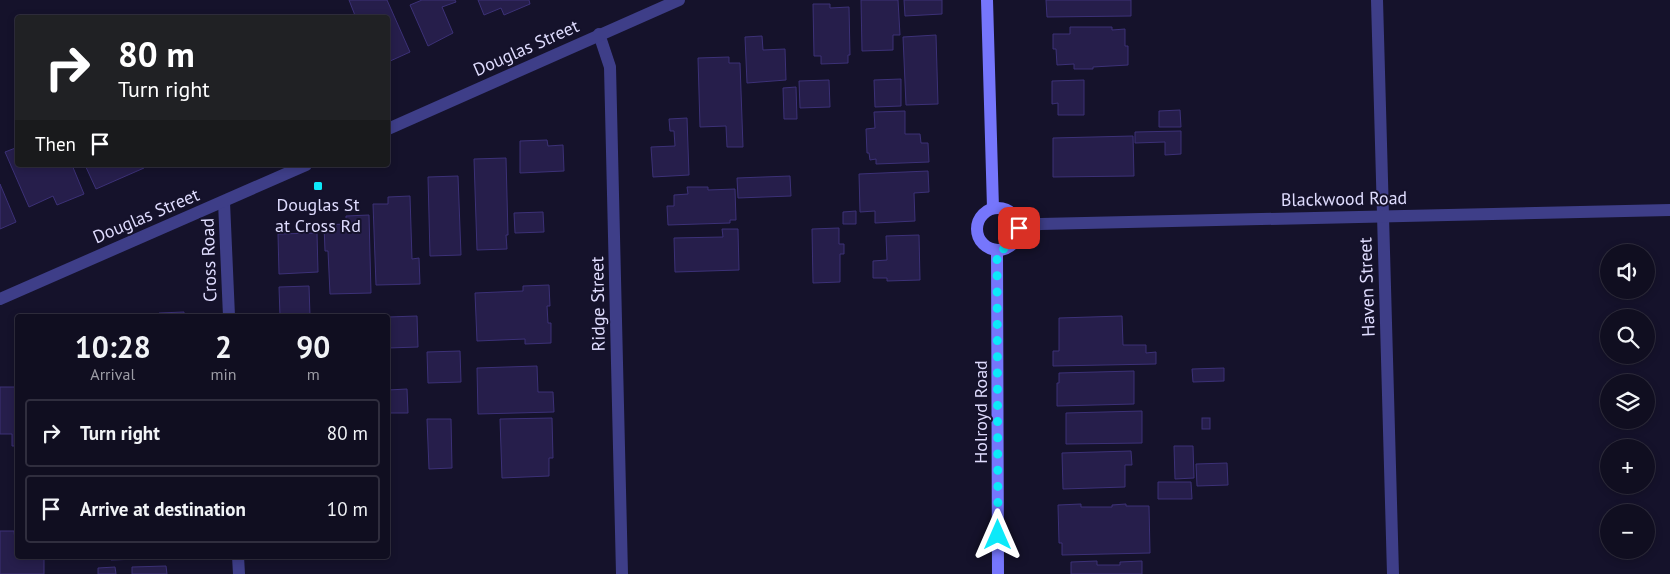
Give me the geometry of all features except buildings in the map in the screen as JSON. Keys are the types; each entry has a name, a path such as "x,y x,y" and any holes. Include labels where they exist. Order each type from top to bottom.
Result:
{"street":[{"name":"Douglas Street","path":"390,128 679,0"},
{"path":"987,0 993,208"},
{"name":"Haven Street","path":"1377,0 1392,574"},
{"name":"Ridge Street","path":"599,34 610,67 622,574"},
{"name":"Douglas Street","path":"0,299 302,167"},
{"name":"Cross Road","path":"224,202 229,314"},
{"path":"993,208 1000,208 1011,212 1018,221 1019,228 1013,244 997,250 989,248 983,243 978,236 977,228 980,217 993,208"},
{"name":"Blackwood Road","path":"1019,228 1040,224 1670,210"},
{"name":"Holroyd Road","path":"997,250 998,574"},
{"path":"238,559 239,574"}],"place":[{"name":"Douglas St at Cross Rd","path":"318,186"}],"route":[{"path":"998,535 997,250 1013,244 1019,233 1019,228"}]}
